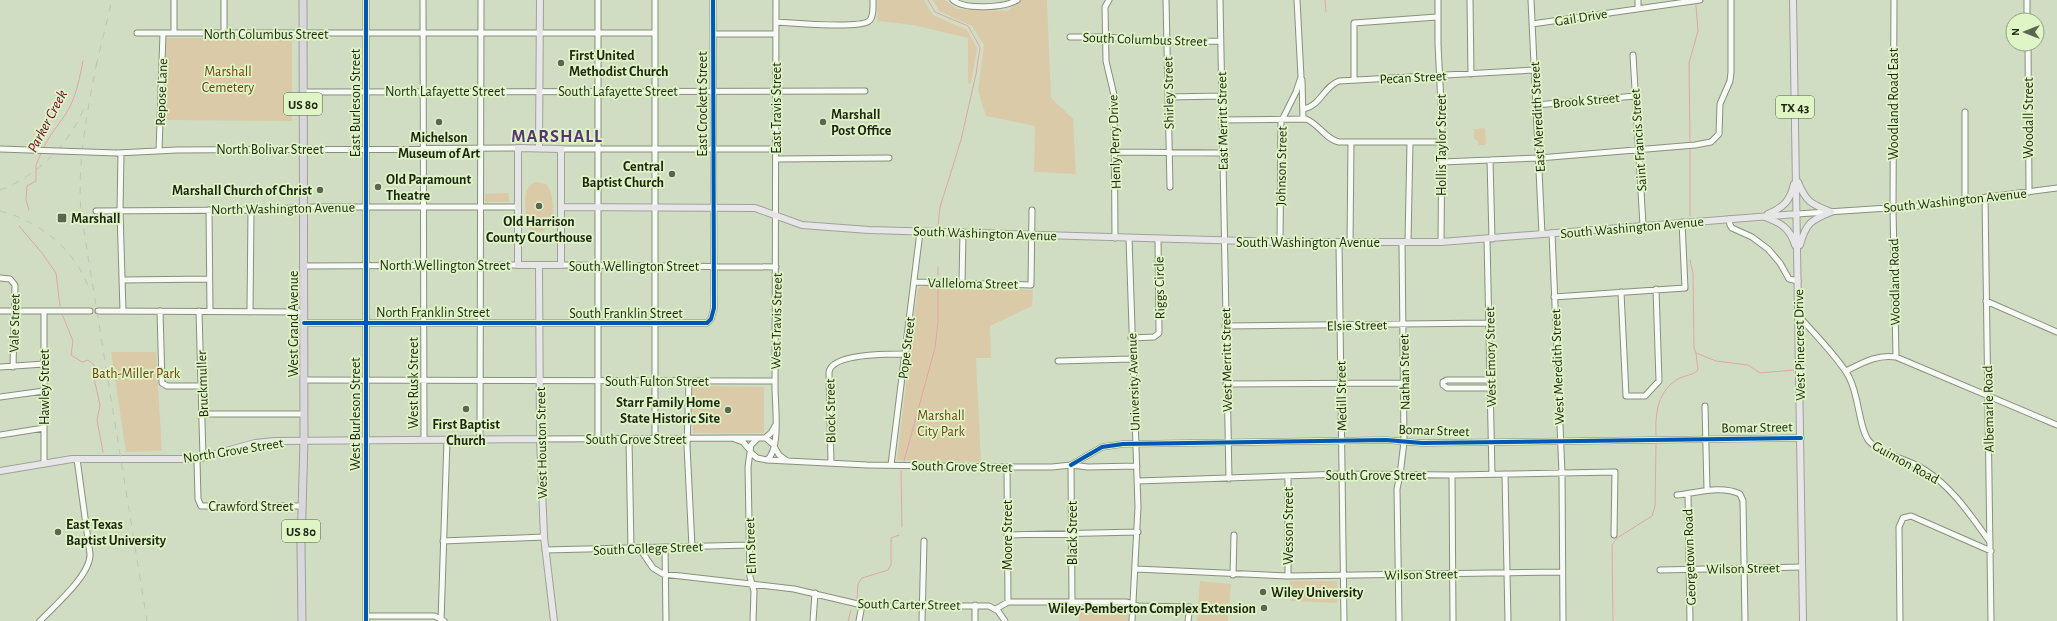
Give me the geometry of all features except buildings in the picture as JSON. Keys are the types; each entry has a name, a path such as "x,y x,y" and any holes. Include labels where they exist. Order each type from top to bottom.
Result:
{"highway":[{"name":"US 80","path":"304,0 304,208"},
{"name":"West Grand Avenue","path":"302,621 304,208"}],"main road":[{"path":"539,148 540,0"},
{"name":"TX 43","path":"1793,0 1797,214"},
{"path":"518,148 518,265"},
{"name":"North Bolivar Street","path":"518,148 561,148"},
{"path":"561,148 561,265"},
{"path":"1796,176 1804,196 1809,202 1831,212"},
{"path":"1763,216 1782,208 1787,203 1791,196 1796,176"},
{"name":"South Washington Avenue","path":"561,207 755,208 777,215 796,224 817,227 920,232 1339,243 1441,242 1489,239 1729,218 1797,214"},
{"path":"1798,252 1804,232 1809,223 1831,212"},
{"name":"West Pinecrest Drive","path":"1797,214 1803,621"},
{"path":"1763,216 1780,223 1787,228 1793,238 1798,252"},
{"name":"North Wellington Street","path":"518,265 539,265"},
{"name":"South Wellington Street","path":"539,265 561,265"},
{"name":"West Houston Street","path":"539,265 540,439 544,537 554,621"},
{"name":"North Grove Street","path":"0,471 77,459 200,458 255,443 366,440 540,439"}],"street":[{"path":"174,0 174,34"},
{"path":"224,0 224,34"},
{"name":"East Burleson Street","path":"366,0 367,207"},
{"name":"West Rusk Street","path":"423,0 424,440"},
{"path":"480,440 481,0"},
{"path":"598,0 598,439"},
{"path":"655,0 655,439"},
{"name":"East Crockett Street","path":"711,319 714,308 712,266 713,0"},
{"name":"East Travis Street","path":"776,0 777,215"},
{"path":"776,22 851,24 869,21 872,16 873,0"},
{"path":"953,0 967,6 1006,5 1017,0"},
{"name":"Henly Perry Drive","path":"1109,0 1105,7 1105,37 1106,65 1114,95 1115,238"},
{"name":"Shirley Street","path":"1166,0 1170,187"},
{"name":"East Merritt Street","path":"1220,0 1224,241"},
{"name":"Johnson Street","path":"1297,0 1303,119"},
{"name":"Hollis Taylor Street","path":"1438,0 1442,142 1441,242"},
{"path":"1470,0 1471,74"},
{"name":"East Meredith Street","path":"1531,0 1542,234"},
{"path":"1638,0 1638,8"},
{"name":"Gail Drive","path":"1532,24 1638,8 1660,3 1700,0"},
{"path":"1442,162 1538,158 1639,150 1701,144 1714,140 1719,134 1720,104 1730,81 1732,72 1731,0"},
{"name":"Woodland Road East","path":"1893,208 1894,0"},
{"path":"2027,0 2028,12"},
{"path":"1354,80 1354,23 1438,17"},
{"name":"North Columbus Street","path":"137,33 540,34"},
{"name":"Repose Lane","path":"159,151 163,33"},
{"path":"540,34 655,33"},
{"path":"713,34 776,34"},
{"name":"South Columbus Street","path":"1070,37 1105,37 1167,41 1220,41"},
{"name":"Woodall Street","path":"2028,52 2029,192"},
{"name":"Saint Francis Street","path":"1633,55 1643,225"},
{"name":"Pecan Street","path":"1303,109 1316,104 1334,83 1339,81 1535,70"},
{"name":"Johnson Street","path":"1280,242 1281,119 1298,89 1301,71"},
{"name":"South Lafayette Street","path":"539,91 866,91"},
{"name":"North Lafayette Street","path":"303,92 539,91"},
{"path":"1168,97 1222,96"},
{"name":"Brook Street","path":"1536,105 1636,96"},
{"path":"1965,112 1965,199"},
{"path":"1222,120 1303,119 1313,122 1333,140 1352,142 1442,142"},
{"path":"1350,243 1352,142"},
{"name":"Nathan Street","path":"1399,621 1396,489 1400,475 1404,442 1403,324 1410,142"},
{"name":"North Bolivar Street","path":"0,149 119,153 304,149 518,148"},
{"path":"561,148 776,149"},
{"path":"1115,152 1222,153"},
{"path":"119,153 124,311"},
{"path":"777,159 889,158"},
{"name":"West Emory Street","path":"1490,160 1488,323 1492,474"},
{"name":"South Washington Avenue","path":"1797,214 1893,208 1985,198 2057,188"},
{"name":"Albemarle Road","path":"1985,198 1992,621"},
{"name":"North Washington Avenue","path":"96,211 251,210 367,207 518,207"},
{"name":"West Burleson Street","path":"366,618 367,207"},
{"name":"Woodland Road","path":"1893,208 1896,357"},
{"path":"209,210 210,311"},
{"path":"250,312 251,210"},
{"path":"1032,210 1032,234"},
{"name":"West Travis Street","path":"774,446 776,439 775,381 777,215"},
{"path":"1729,218 1731,227 1758,240 1777,259 1789,279 1798,281"},
{"path":"1554,297 1685,288 1682,222"},
{"name":"Pope Street","path":"892,465 920,232"},
{"path":"962,283 963,232"},
{"name":"West Meredith Street","path":"1552,233 1559,441 1562,473 1563,621"},
{"name":"Valleloma Street","path":"915,282 1031,285 1032,234"},
{"name":"University Avenue","path":"1129,238 1131,338 1138,481 1138,532 1132,621"},
{"name":"Riggs Circle","path":"1131,338 1154,337 1159,333 1158,239"},
{"name":"West Merritt Street","path":"1224,241 1227,442 1229,479"},
{"name":"Medill Street","path":"1339,243 1344,621"},
{"name":"North Wellington Street","path":"304,266 518,265"},
{"name":"South Wellington Street","path":"561,265 776,267"},
{"name":"Vale Street","path":"0,278 8,278 12,280 15,285 13,367"},
{"path":"122,280 210,279"},
{"path":"1621,292 1626,396 1645,396 1658,381 1656,289"},
{"path":"1986,301 2057,332"},
{"path":"0,311 90,311"},
{"name":"Hawley Street","path":"44,311 44,463"},
{"path":"98,311 304,312"},
{"path":"160,311 162,384 167,386 202,386"},
{"name":"Bruckmuller","path":"199,311 203,414 198,499 200,504"},
{"name":"Guimon Road","path":"1799,316 1846,371 1855,392 1863,431 1869,441 1879,448 1919,466 1940,480 1953,492 1990,542"},
{"name":"South Franklin Street","path":"539,323 702,324 711,319"},
{"name":"North Franklin Street","path":"304,323 539,323"},
{"name":"Elsie Street","path":"1226,326 1488,323"},
{"name":"Block Street","path":"831,463 829,372 831,366 839,360 870,355 906,354"},
{"path":"1846,371 1872,358 1884,356 1896,357 2057,425"},
{"path":"1058,361 1132,359"},
{"path":"0,367 44,364"},
{"name":"South Fulton Street","path":"304,380 775,381"},
{"path":"1490,380 1447,380 1443,382 1442,385 1447,388 1490,388"},
{"path":"689,381 688,439 692,547"},
{"path":"1226,384 1341,382 1404,383"},
{"path":"0,398 44,391"},
{"path":"1705,406 1707,490"},
{"path":"203,414 304,414"},
{"path":"750,450 758,438 765,438 772,433 775,426"},
{"path":"0,434 44,428"},
{"path":"732,438 743,442 760,459"},
{"name":"South Grove Street","path":"540,439 758,438"},
{"path":"765,438 774,446 779,455 786,460"},
{"name":"Bomar Street","path":"1071,465 1102,447 1117,444 1341,440 1386,440 1422,443 1801,438"},
{"path":"630,439 631,549"},
{"path":"442,621 443,541 447,440"},
{"path":"748,471 752,462 760,459 766,460 772,455 774,446"},
{"name":"Elm Street","path":"750,450 748,471 750,545 752,584 754,591 753,621"},
{"path":"40,621 79,579 89,563 90,554 77,459"},
{"name":"South Grove Street","path":"766,460 892,465 1007,467 1057,467 1071,465 1088,467 1137,466"},
{"name":"Black Street","path":"1071,465 1072,602"},
{"name":"Moore Street","path":"1007,467 1008,602"},
{"name":"South Grove Street","path":"1138,481 1342,474 1452,475 1615,472 1614,535"},
{"path":"1505,474 1508,621"},
{"path":"1452,475 1453,621"},
{"name":"Wesson Street","path":"1288,476 1288,576"},
{"path":"1676,495 1707,490 1735,491 1740,494 1743,501 1745,621"},
{"name":"Georgetown Road","path":"1688,494 1690,621"},
{"name":"Crawford Street","path":"200,504 206,507 302,506"},
{"path":"1900,621 1899,527 1903,518 1911,516 1990,551"},
{"path":"1007,535 1138,532"},
{"path":"1234,534 1234,575"},
{"path":"443,541 544,537"},
{"path":"922,621 924,541"},
{"name":"South College Street","path":"545,550 640,549 750,545"},
{"path":"665,547 666,621"},
{"name":"South Carter Street","path":"640,549 653,568 666,575 752,584 815,593 862,605 975,605 989,606 996,609"},
{"name":"Wilson Street","path":"1660,570 1744,567 1802,567"},
{"name":"Wilson Street","path":"1136,570 1288,576 1508,574 1562,572"},
{"path":"812,621 815,593"},
{"path":"1005,621 996,609 1008,602 1127,602 1138,606 1190,607 1188,621"},
{"path":"859,621 862,605"},
{"path":"975,605 975,621"},
{"path":"366,618 435,616 442,621"}],"green space":[{"path":"877,0 924,0 933,15 967,30 977,48 971,83 968,84 968,38 913,25 878,21"},
{"path":"933,0 945,0 957,9 1008,11 1021,0 1047,0 1051,98 1073,119 1076,174 1034,172 1035,126 986,116 978,91 984,45 972,26 939,11"},
{"name":"Marshall Cemetery","path":"165,38 292,38 292,121 164,120"},
{"path":"1485,128 1486,143 1485,145 1479,145 1477,140 1474,139 1474,129"},
{"path":"536,182 546,184 550,189 553,206 550,224 546,230 540,232 531,229 529,226 525,209 526,192 530,186"},
{"path":"509,193 509,202 485,202 485,194"},
{"name":"Marshall City Park","path":"923,285 1033,290 1032,306 990,326 991,358 976,358 981,462 897,459 915,309 918,289"},
{"name":"Bath-Miller Park","path":"111,352 156,352 162,451 126,452"},
{"name":"Starr Family Home State Historic Site","path":"692,386 764,387 764,433 693,433"},
{"path":"1200,581 1231,584 1228,621 1197,621"},
{"path":"1290,581 1337,581 1337,603 1290,601"},
{"path":"1081,604 1126,605 1128,608 1128,621 1079,621 1079,606"}],"waterway":[{"path":"928,0 935,12 968,26 980,47 976,74 961,140 940,207 938,226"},
{"path":"1325,0 1326,12"},
{"path":"1690,141 1689,63 1698,31 1696,5"},
{"name":"Parker Creek","path":"43,149 48,139 69,109 77,89 83,61"},
{"path":"1690,148 1690,216"},
{"name":"Parker Creek","path":"29,210 26,200 27,186 36,181 36,165 41,153"},
{"name":"Parker Creek","path":"19,226 42,253 56,273 60,306"},
{"path":"1690,260 1693,273 1694,348 1696,353 1716,361 1748,365 1760,373 1794,370"},
{"path":"938,267 938,275"},
{"path":"904,461 935,348 938,322 938,286"},
{"name":"Parker Creek","path":"62,314 73,341 71,355 82,362 88,360 94,365 94,378 100,405 97,420 103,452"},
{"path":"1656,435 1657,410 1662,396 1671,384 1678,379 1698,370 1696,353"},
{"path":"1613,621 1612,545 1617,538 1652,516 1655,506 1656,445"},
{"path":"901,471 902,527"},
{"path":"857,599 858,584 862,578 888,570 891,565 891,538 899,535"},
{"path":"848,621 851,610"}],"railway":[{"path":"96,66 112,0"},
{"path":"97,62 86,118 80,175 81,213 147,621"},
{"path":"0,190 27,176 52,156 72,132 85,105"},
{"path":"0,211 29,222 42,229 54,239 65,249 74,261 83,274 89,288"}],"cycle path":[{"path":"366,0 366,621"},
{"path":"304,323 707,323 711,319 714,308 713,0"},
{"path":"1071,465 1102,447 1123,444 1386,440 1422,443 1801,438"}],"place":[{"name":"First United Methodist Church","path":"561,63"},
{"name":"Michelson Museum of Art","path":"439,122"},
{"name":"Marshall Post Office","path":"823,122"},
{"name":"Central Baptist Church","path":"672,174"},
{"name":"Old Paramount Theatre","path":"378,187"},
{"name":"Marshall Church of Christ","path":"320,190"},
{"name":"Old Harrison County Courthouse","path":"539,206"},
{"name":"Marshall","path":"62,218"},
{"name":"First Baptist Church","path":"466,409"},
{"name":"Starr Family Home State Historic Site","path":"728,410"},
{"name":"East Texas Baptist University","path":"58,532"},
{"name":"Wiley University","path":"1263,592"},
{"name":"Wiley-Pemberton Complex Extension","path":"1264,608"}],"district":[{"name":"MARSHALL","path":"557,136"}]}
